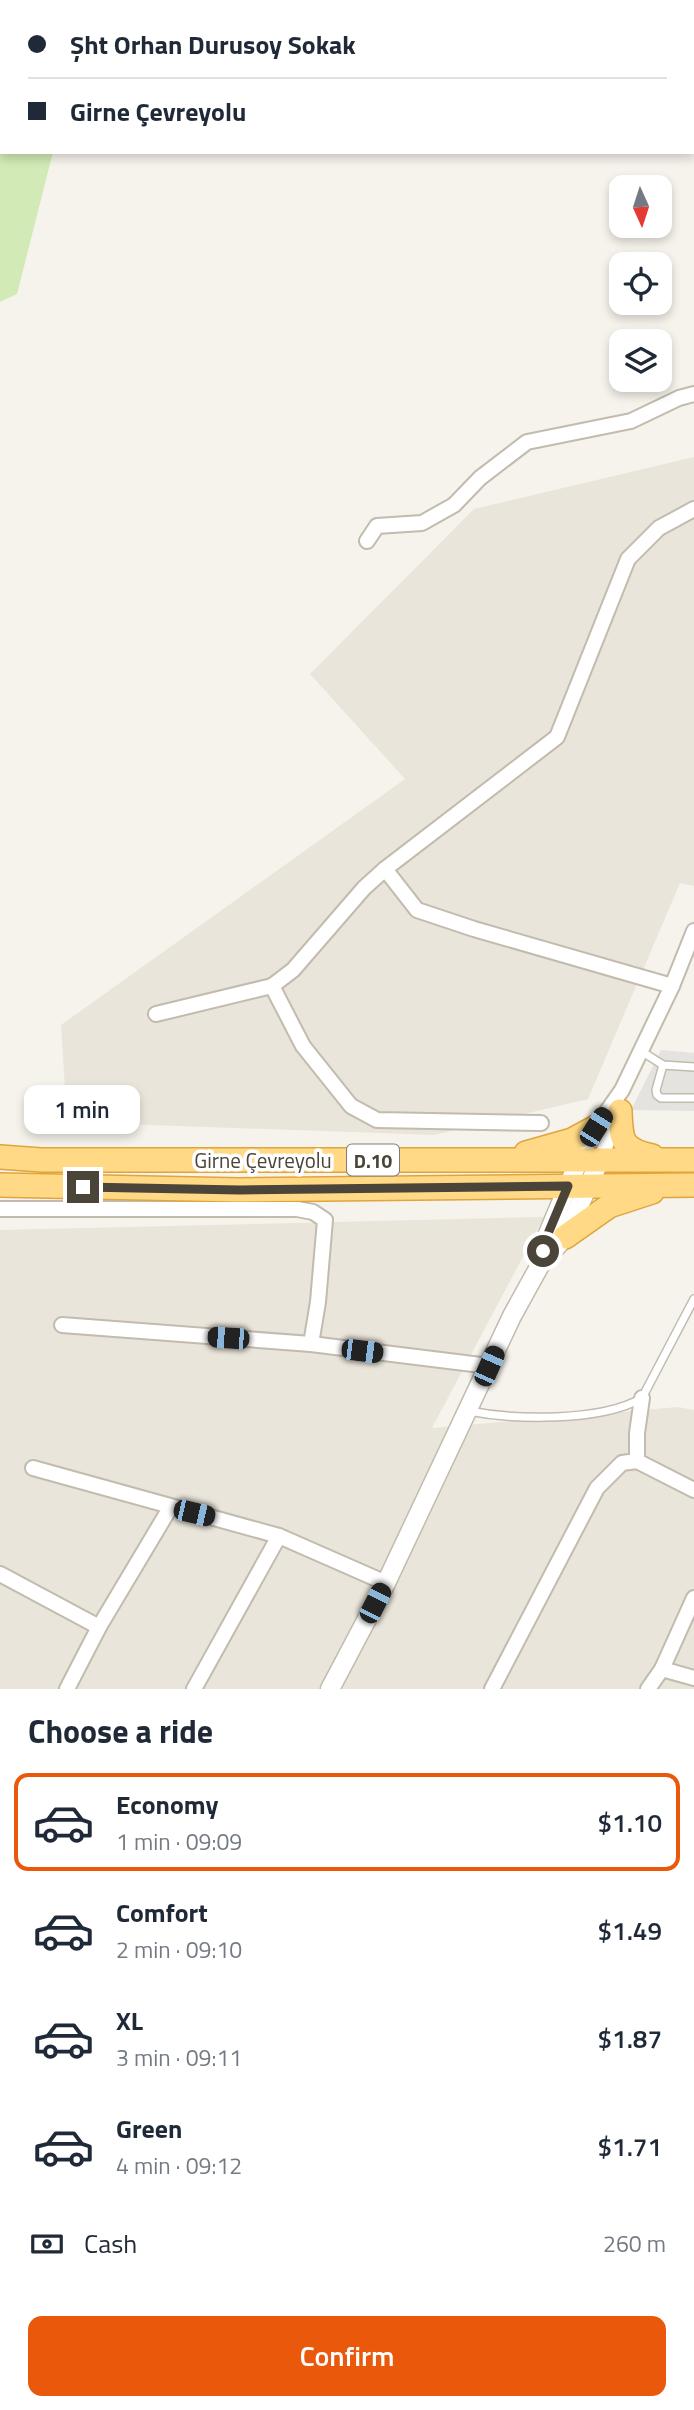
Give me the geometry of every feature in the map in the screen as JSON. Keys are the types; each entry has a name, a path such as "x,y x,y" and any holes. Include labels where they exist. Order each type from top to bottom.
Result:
{"highway":[{"path":"621,1100 621,1133 626,1146 637,1152 683,1161"},
{"path":"503,1160 572,1140 596,1127"},
{"name":"Girne Çevreyolu","path":"0,1157 41,1160 683,1161"},
{"name":"Girne Çevreyolu","path":"0,1185 226,1190 683,1185"},
{"path":"565,1237 609,1206 683,1185"}],"street":[{"path":"366,541 377,526 422,523 454,505 480,478 527,442 631,421 679,398 694,394"},
{"path":"156,1014 272,986 293,970 364,888 385,869 557,737 628,559 659,528 694,509"},
{"path":"385,869 417,910 672,986"},
{"path":"330,1689 386,1583 512,1316 539,1267 565,1237 579,1186 621,1100 694,931"},
{"path":"272,986 303,1046 351,1106 377,1120 541,1123"},
{"path":"590,1160 596,1127 621,1100"},
{"path":"539,1267 547,1236 579,1186"},
{"path":"0,1209 297,1209 313,1212 325,1220 312,1344"},
{"path":"62,1325 312,1344 489,1366"},
{"path":"637,1461 637,1433 642,1398"},
{"path":"492,1689 597,1488 622,1463 637,1461 694,1490"},
{"path":"33,1468 279,1536 386,1583"},
{"path":"67,1689 99,1627 170,1508"},
{"path":"194,1689 279,1536"},
{"path":"0,1574 99,1627"},
{"path":"648,1689 662,1668 694,1598"},
{"path":"662,1668 694,1678"}],"lane":[{"path":"641,1051 663,1065 694,1067"},
{"path":"663,1065 657,1095 661,1098 694,1098"},
{"path":"468,1410 499,1417 549,1417 598,1412 633,1403 642,1398 694,1299"}],"shaded area":[{"path":"694,457 694,886 680,883 588,1099 434,1135 67,1122 61,1025 405,779 310,674 474,509"},
{"path":"661,1050 694,1053 694,1111 631,1110"},
{"path":"544,1217 432,1428 678,1407 694,1410 694,1689 0,1689 0,1230"}],"green space":[{"path":"0,154 52,154 17,294 0,302"}],"route":[{"path":"83,1187 240,1190 568,1186 543,1251"}]}
